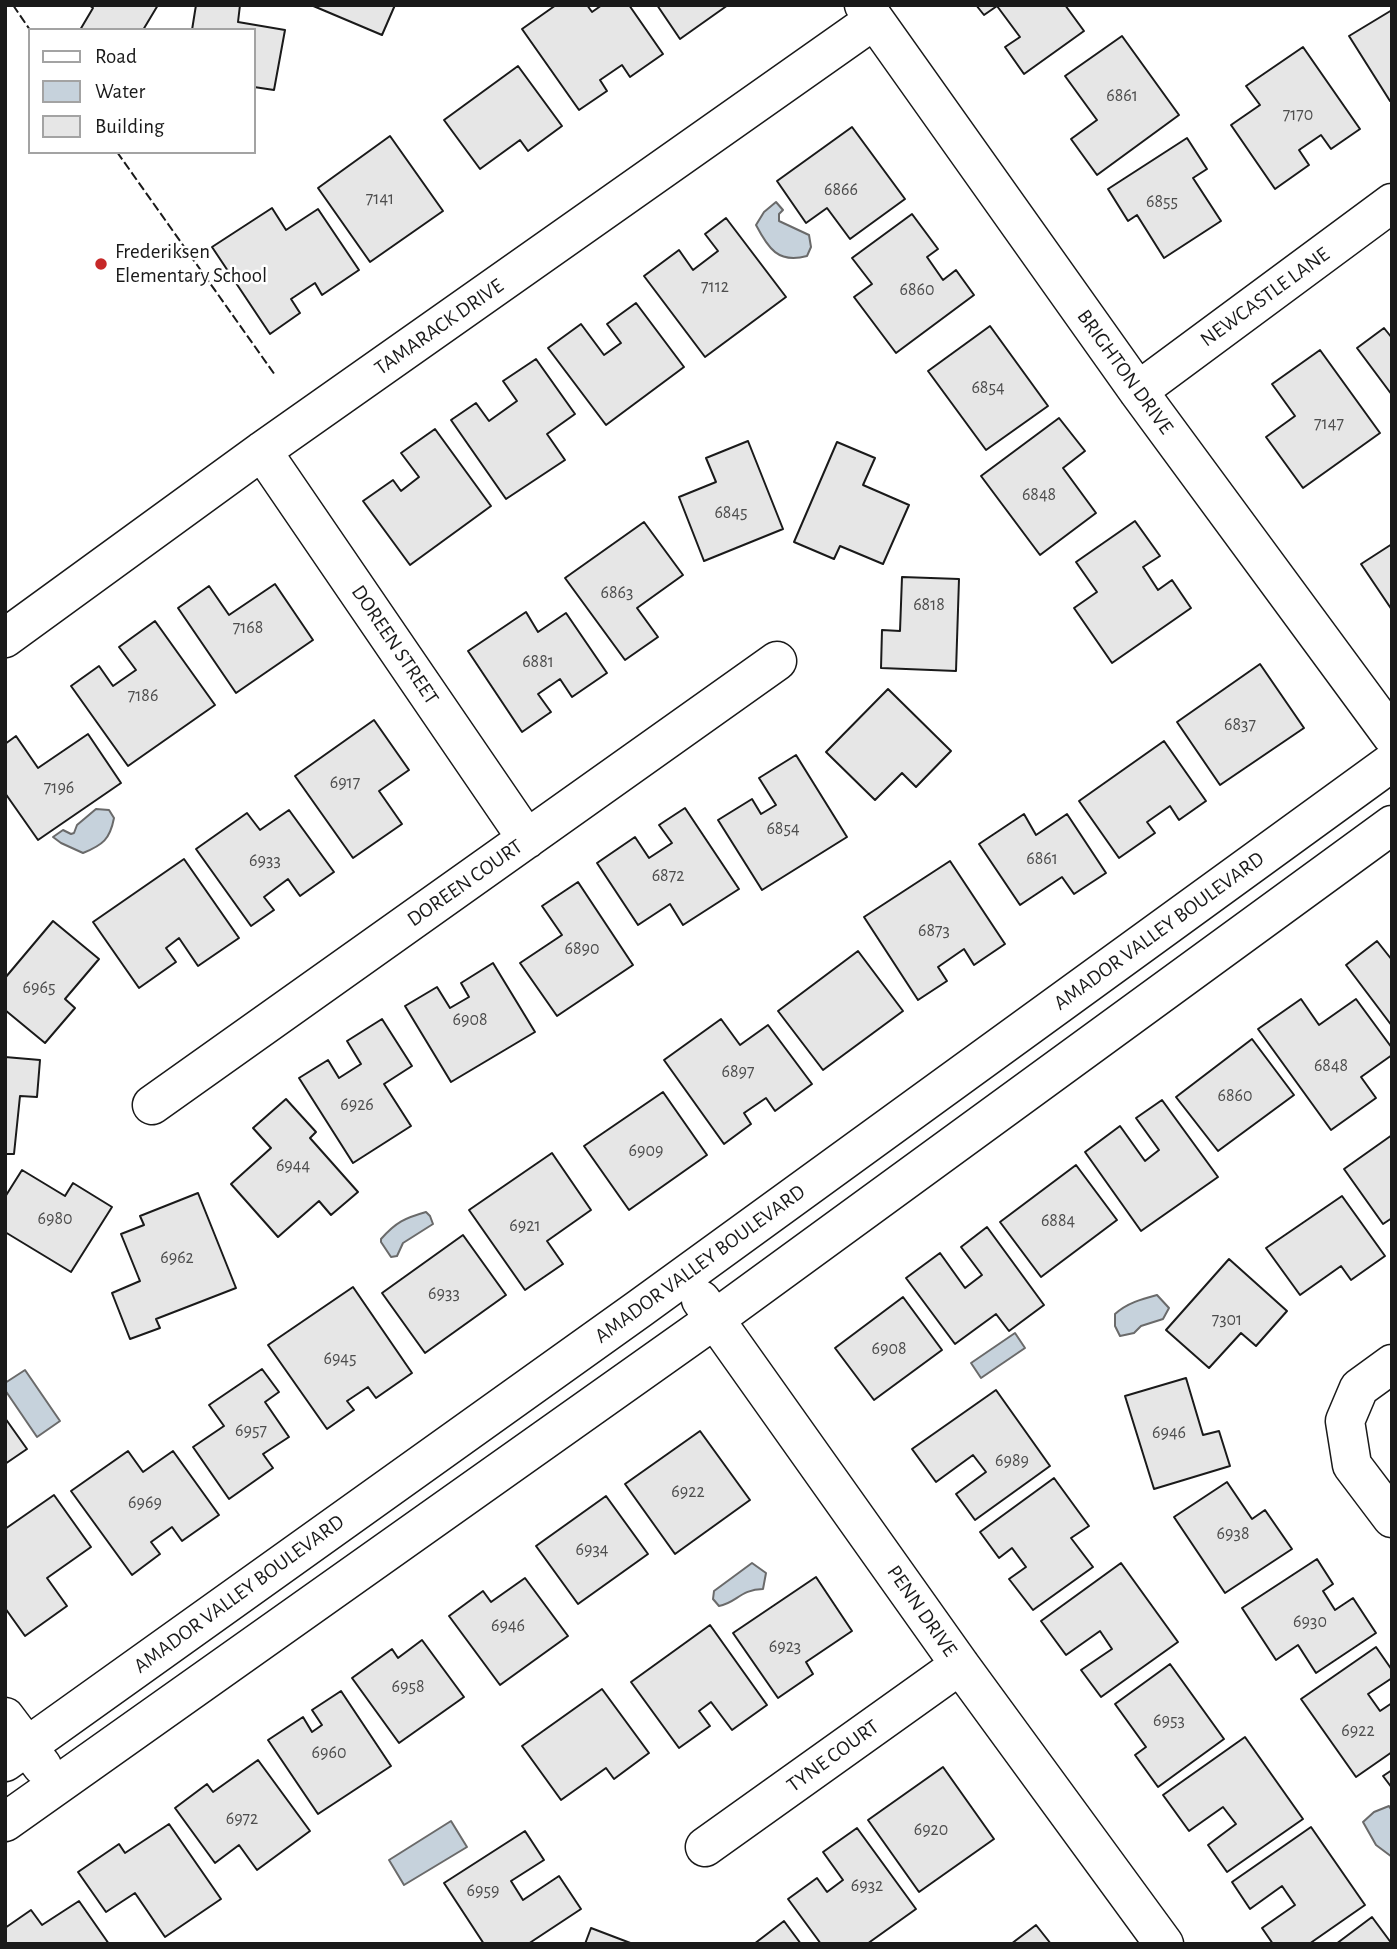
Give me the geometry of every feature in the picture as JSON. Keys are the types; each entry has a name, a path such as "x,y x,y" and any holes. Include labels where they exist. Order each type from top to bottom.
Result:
{"street":[{"name":"BRIGHTON DRIVE","path":"869,13 1138,391 1392,736"},
{"name":"TAMARACK DRIVE","path":"5,638 869,13"},
{"name":"NEWCASTLE LANE","path":"1138,391 1392,204"},
{"name":"DOREEN STREET","path":"262,452 527,839"},
{"name":"DOREEN COURT","path":"152,1105 777,661"},
{"name":"AMADOR VALLEY BOULEVARD","path":"13,1741 683,1276 1392,762"},
{"path":"1201,965 1196,951 1204,934 1372,813 1392,793"},
{"path":"5,1822 715,1320 1392,825"},
{"name":"PENN DRIVE","path":"683,1276 960,1665 1164,1944"},
{"path":"1392,1364 1359,1388 1345,1421 1352,1465 1392,1518"},
{"name":"TYNE COURT","path":"705,1847 960,1665"},
{"path":"13,1741 57,1784"}],"water":[{"path":"776,202 783,210 779,214 779,221 809,235 811,247 807,256 781,256 760,233 756,225 764,212"},
{"path":"96,809 109,810 114,818 108,836 96,847 83,853 53,837 63,830 74,833 77,825"},
{"path":"426,1212 433,1224 403,1243 397,1256 391,1257 381,1239 401,1221"},
{"path":"1157,1295 1169,1308 1163,1319 1141,1326 1134,1333 1120,1336 1115,1326 1115,1314 1130,1304"},
{"path":"1015,1333 1025,1348 981,1378 971,1363"},
{"path":"25,1370 60,1421 37,1437 5,1390 5,1383"},
{"path":"752,1563 766,1573 763,1589 749,1591 719,1606 713,1599 714,1591"},
{"path":"1389,1806 1392,1811 1392,1857 1376,1845 1363,1822 1374,1812"},
{"path":"451,1821 467,1847 404,1885 389,1860"}],"building":[{"path":"89,5 158,5 144,28 81,28 93,8"},
{"path":"196,5 240,5 238,22 285,30 274,90 256,87 256,28 192,28"},
{"path":"311,5 395,5 382,35"},
{"path":"556,5 587,5 592,12 602,5 629,5 663,54 630,77 622,65 600,80 607,91 579,110 522,29"},
{"path":"657,5 728,5 680,39"},
{"path":"976,5 1065,5 1084,31 1024,74 1005,47 1020,37 997,6 984,15"},
{"path":"1392,10 1392,100 1390,101 1349,36"},
{"path":"1122,36 1179,115 1097,175 1071,139 1097,120 1065,76"},
{"path":"1303,47 1360,129 1331,149 1321,135 1299,150 1309,165 1275,189 1231,125 1260,105 1246,86"},
{"path":"518,66 562,126 528,151 520,140 480,169 444,120"},
{"path":"852,127 905,199 850,239 827,208 806,223 777,181"},
{"path":"390,136 443,211 370,262 318,188"},
{"path":"1187,138 1207,169 1193,178 1221,221 1164,258 1137,215 1128,221 1108,189"},
{"path":"272,208 286,230 318,209 359,270 322,295 315,283 291,299 300,313 270,334 212,247"},
{"path":"912,214 938,249 927,257 943,280 956,270 974,295 896,353 854,297 872,284 852,258"},
{"path":"726,218 786,297 705,357 644,276 679,250 693,270 718,251 705,234"},
{"path":"636,303 684,367 606,425 548,348 581,324 604,355 621,343 607,324"},
{"path":"990,326 1048,406 986,450 928,371"},
{"path":"1384,328 1392,338 1392,395 1357,348"},
{"path":"1320,350 1380,433 1303,488 1266,437 1295,416 1272,384"},
{"path":"536,359 575,414 547,434 565,460 506,499 451,420 476,403 489,421 517,401 503,381"},
{"path":"1059,418 1085,451 1063,468 1096,513 1040,555 981,476"},
{"path":"435,429 491,506 410,565 363,501 393,480 401,491 419,477 401,453"},
{"path":"748,441 783,529 704,561 679,497 716,482 706,458"},
{"path":"837,442 875,458 863,485 909,505 883,564 840,546 834,559 794,542"},
{"path":"1135,521 1160,556 1143,567 1158,590 1172,580 1191,608 1112,663 1074,608 1097,592 1076,562"},
{"path":"644,522 683,575 637,608 658,637 625,660 565,578"},
{"path":"1392,544 1392,610 1361,564"},
{"path":"902,577 959,579 956,671 881,668 882,630 900,631"},
{"path":"275,584 313,640 236,693 178,608 209,586 229,615"},
{"path":"526,612 538,632 566,613 607,673 572,697 560,679 538,694 551,712 522,732 468,651"},
{"path":"155,621 215,705 128,766 71,686 99,666 113,686 136,670 119,647"},
{"path":"1260,664 1304,728 1220,785 1177,722"},
{"path":"888,689 951,751 916,787 902,773 875,800 826,752"},
{"path":"374,720 409,770 379,791 402,824 353,858 295,776"},
{"path":"88,734 121,783 38,840 5,793 5,744 16,736 38,768"},
{"path":"1164,741 1206,801 1179,820 1170,806 1147,822 1155,833 1119,858 1079,801"},
{"path":"796,755 847,837 762,890 718,820 752,799 761,814 776,805 759,778"},
{"path":"685,808 739,889 683,925 670,904 638,925 597,863 635,837 649,858 672,843 659,825"},
{"path":"289,810 334,872 300,896 288,879 264,897 274,910 251,926 196,849 247,813 260,830"},
{"path":"1024,814 1036,835 1067,814 1106,873 1074,894 1062,877 1020,905 979,844"},
{"path":"184,859 239,938 198,966 179,938 166,948 176,962 139,988 93,922"},
{"path":"950,861 1005,944 974,965 964,949 938,967 947,981 918,1000 864,917"},
{"path":"578,882 633,965 557,1016 520,963 562,935 542,906"},
{"path":"53,921 99,959 65,999 75,1008 45,1043 5,1010 5,978"},
{"path":"1377,941 1392,960 1392,1026 1346,965"},
{"path":"858,951 903,1011 823,1070 778,1011"},
{"path":"493,963 535,1032 451,1082 405,1006 437,987 450,1008 469,997 461,983"},
{"path":"1301,999 1319,1025 1356,999 1392,1048 1392,1055 1361,1077 1376,1098 1331,1130 1258,1029"},
{"path":"382,1019 412,1066 384,1084 411,1126 353,1163 299,1078 328,1060 339,1078 361,1064 347,1041"},
{"path":"721,1019 740,1045 768,1025 812,1084 775,1111 766,1098 744,1113 751,1124 724,1144 664,1060"},
{"path":"1252,1039 1294,1095 1218,1151 1176,1097"},
{"path":"5,1057 40,1060 37,1097 20,1096 14,1154 5,1154"},
{"path":"663,1092 707,1155 629,1210 584,1146"},
{"path":"286,1099 316,1132 310,1138 358,1192 331,1215 319,1201 278,1237 231,1184 271,1148 253,1128"},
{"path":"1162,1100 1218,1177 1141,1231 1085,1152 1120,1126 1145,1161 1159,1150 1136,1118"},
{"path":"1392,1135 1392,1218 1383,1224 1344,1169"},
{"path":"552,1153 591,1210 547,1241 563,1264 525,1290 469,1210"},
{"path":"1076,1165 1117,1220 1041,1277 1000,1222"},
{"path":"22,1170 65,1196 73,1183 112,1207 71,1272 5,1232 5,1197"},
{"path":"198,1193 236,1288 156,1319 160,1328 130,1339 112,1293 140,1281 121,1234 144,1225 140,1216"},
{"path":"1342,1196 1385,1256 1351,1280 1341,1266 1300,1295 1266,1248"},
{"path":"987,1227 1044,1305 1009,1331 996,1314 955,1344 906,1278 940,1253 965,1288 982,1275 961,1247"},
{"path":"463,1235 506,1295 425,1353 382,1293"},
{"path":"1229,1259 1287,1311 1256,1346 1241,1333 1209,1368 1166,1330"},
{"path":"353,1287 412,1373 376,1398 368,1387 347,1401 354,1410 327,1429 268,1345"},
{"path":"903,1297 942,1350 874,1400 835,1348"},
{"path":"262,1369 279,1392 265,1402 289,1437 263,1454 273,1468 229,1499 193,1447 224,1426 209,1405"},
{"path":"1186,1378 1203,1435 1219,1431 1230,1466 1154,1489 1125,1396"},
{"path":"996,1390 1050,1466 975,1520 956,1494 986,1472 973,1455 936,1482 912,1449"},
{"path":"5,1418 27,1449 5,1464"},
{"path":"700,1431 750,1500 675,1554 625,1484"},
{"path":"128,1451 143,1472 173,1451 219,1515 182,1541 172,1527 151,1542 160,1554 132,1575 71,1491"},
{"path":"1054,1478 1089,1526 1071,1538 1093,1567 1033,1610 1009,1579 1026,1567 1012,1548 999,1558 980,1532"},
{"path":"1227,1482 1252,1519 1265,1510 1292,1549 1225,1593 1174,1517"},
{"path":"54,1495 91,1547 47,1578 67,1606 25,1636 5,1608 5,1529"},
{"path":"606,1496 648,1554 578,1604 536,1546"},
{"path":"1317,1559 1333,1584 1323,1591 1335,1610 1353,1598 1376,1633 1316,1673 1298,1645 1276,1660 1242,1608"},
{"path":"1121,1563 1178,1642 1101,1697 1081,1670 1112,1649 1100,1631 1066,1655 1041,1621"},
{"path":"816,1577 852,1631 806,1662 813,1674 778,1698 733,1633"},
{"path":"525,1578 568,1636 500,1685 449,1616 483,1591 491,1602"},
{"path":"710,1625 767,1705 732,1730 711,1702 699,1711 710,1726 679,1748 631,1682"},
{"path":"422,1640 464,1697 399,1743 352,1678 392,1649 398,1658"},
{"path":"1376,1647 1392,1670 1392,1678 1368,1694 1380,1711 1392,1703 1392,1752 1356,1777 1301,1699"},
{"path":"1170,1664 1224,1739 1158,1787 1135,1755 1146,1747 1115,1704"},
{"path":"602,1689 649,1753 614,1779 606,1768 561,1800 522,1746"},
{"path":"341,1691 391,1766 318,1814 268,1740 303,1717 312,1732 322,1725 312,1710"},
{"path":"1245,1737 1303,1819 1227,1872 1208,1845 1236,1824 1223,1807 1189,1831 1163,1795"},
{"path":"258,1760 310,1831 257,1870 239,1845 215,1863 175,1808 207,1784 213,1792"},
{"path":"943,1767 994,1839 919,1892 868,1820"},
{"path":"1392,1770 1392,1788 1383,1776"},
{"path":"169,1824 221,1899 165,1937 135,1893 106,1912 78,1872 119,1844 125,1853"},
{"path":"1311,1827 1365,1905 1309,1944 1273,1944 1262,1928 1295,1905 1282,1886 1250,1909 1232,1882"},
{"path":"857,1828 916,1909 867,1944 821,1944 788,1899 817,1878 827,1892 843,1880 823,1852"},
{"path":"525,1831 544,1860 511,1881 523,1900 559,1876 581,1909 528,1944 484,1944 444,1883"},
{"path":"79,1901 109,1944 5,1944 5,1928 31,1910 42,1925"},
{"path":"1372,1917 1392,1944 1336,1944"},
{"path":"784,1921 801,1944 754,1944"},
{"path":"1036,1925 1051,1944 1011,1944"},
{"path":"591,1928 633,1944 585,1944"}],"fence":[{"path":"13,5 29,28"},
{"path":"118,154 275,375"}],"place":[{"name":"Frederiksen Elementary School","path":"101,264"}]}
